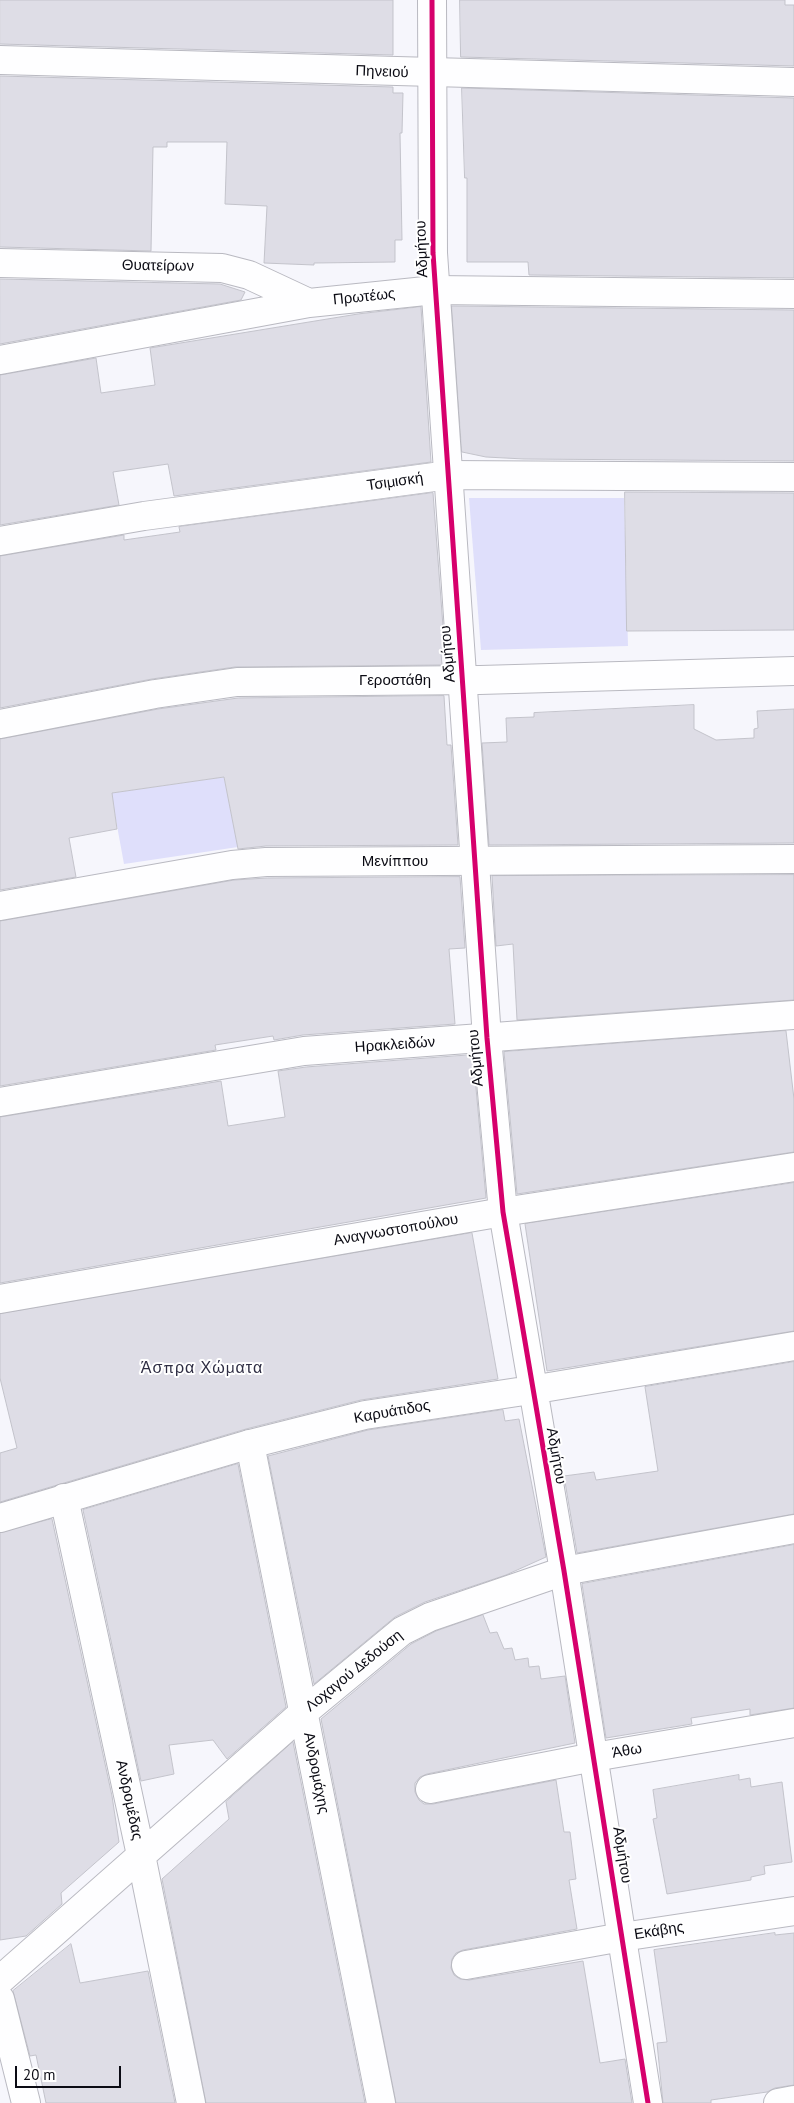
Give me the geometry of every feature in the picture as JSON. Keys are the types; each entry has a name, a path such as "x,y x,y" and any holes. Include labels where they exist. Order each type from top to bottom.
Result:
{"street":[{"name":"Αδμήτου","path":"432,0 435,290 487,1038 503,1212 531,1390 564,1571 648,2103"},
{"name":"Πηνειού","path":"0,60 794,82"},
{"name":"Θυατείρων","path":"0,263 222,268 249,275 310,303"},
{"name":"Πρωτέως","path":"0,360 310,303 435,290 794,294"},
{"name":"Τσιμισκή","path":"0,541 144,516 448,475 794,477"},
{"name":"Γεροστάθη","path":"0,724 155,694 237,682 463,680 794,671"},
{"name":"Μενίππου","path":"0,906 222,867 258,863 794,859"},
{"name":"Ηρακλειδών","path":"0,1102 304,1051 794,1015"},
{"name":"Αναγνωστοπούλου","path":"0,1299 503,1212 794,1167"},
{"name":"Καρυάτιδος","path":"0,1518 250,1444 365,1415 531,1390 794,1346"},
{"name":"Ανδρομάχης","path":"250,1444 382,2103"},
{"name":"Ανδρομέδας","path":"64,1498 141,1855 191,2103"},
{"name":"Λοχαγού Δεδούση","path":"0,1980 304,1712 402,1630 430,1617 564,1571 794,1529"},
{"name":"Άθω","path":"430,1789 594,1757 794,1723"},
{"name":"Εκάβης","path":"466,1965 622,1937 794,1911"},
{"path":"0,1999 26,2103"},
{"path":"778,2103 794,2100"}],"shaded area":[{"path":"469,498 624,498 628,646 481,650"},
{"path":"224,777 238,847 124,864 111,793"}],"building":[{"path":"0,0 393,0 393,55 0,44"},
{"path":"460,0 785,0 785,5 794,5 794,66 461,57"},
{"path":"0,76 393,87 393,93 403,93 402,133 400,133 402,240 395,240 395,262 314,263 314,265 264,263 267,206 225,204 227,142 167,142 167,147 153,147 151,251 0,247"},
{"path":"462,88 794,98 794,278 529,275 528,262 467,262 467,178 465,178"},
{"path":"0,279 220,284 245,292 241,300 0,344"},
{"path":"452,306 794,310 794,461 524,459 486,457 462,452"},
{"path":"421,307 431,462 174,496 168,464 113,472 119,505 0,525 0,375 96,358 101,393 155,385 150,348 358,314"},
{"path":"625,492 794,493 794,630 627,631"},
{"path":"433,493 445,653 441,653 442,665 235,667 152,679 0,708 0,556 124,535 124,540 180,532 179,527"},
{"path":"444,696 447,745 451,745 458,845 266,846 238,849 224,777 112,793 117,829 69,838 76,877 0,890 0,739 158,709 238,698"},
{"path":"694,705 694,729 716,740 754,738 754,729 758,728 757,711 794,709 794,843 489,845 482,743 507,742 506,718 534,717 534,713"},
{"path":"794,875 794,1000 517,1020 513,944 496,946 492,876"},
{"path":"460,877 465,948 449,949 455,1024 303,1035 274,1040 273,1036 215,1045 216,1050 0,1086 0,921 234,880 267,878"},
{"path":"786,1031 794,1099 794,1152 517,1194 504,1052"},
{"path":"473,1055 486,1198 0,1283 0,1117 221,1081 228,1126 285,1117 278,1071 306,1067"},
{"path":"794,1183 794,1331 547,1371 525,1224"},
{"path":"472,1233 498,1379 361,1400 246,1429 0,1502 0,1453 17,1448 0,1378 0,1314"},
{"path":"794,1362 794,1514 577,1553 564,1476 594,1472 596,1480 658,1471 645,1387"},
{"path":"503,1410 505,1421 519,1419 546,1557 506,1575 425,1602 395,1617 314,1684 268,1456 368,1430"},
{"path":"238,1464 286,1707 227,1759 213,1740 169,1745 174,1774 141,1781 83,1510"},
{"path":"52,1519 112,1796 119,1842 61,1893 62,1904 26,1936 0,1940 0,1533"},
{"path":"794,1545 794,1708 750,1715 750,1709 691,1718 692,1724 606,1738 582,1584"},
{"path":"483,1615 490,1633 497,1632 504,1649 512,1648 515,1660 528,1658 529,1667 539,1666 541,1679 565,1676 575,1743 427,1774 420,1777 415,1783 415,1792 419,1800 424,1804 433,1804 556,1780 564,1832 570,1832 576,1879 569,1880 577,1929 463,1950 456,1953 452,1959 451,1968 454,1975 460,1979 469,1980 583,1961 600,2063 625,2059 632,2103 396,2103 321,1719 411,1644 436,1631"},
{"path":"293,1742 365,2103 206,2103 162,1879 229,1819 226,1802"},
{"path":"739,1775 739,1780 750,1778 751,1787 782,1782 792,1862 764,1866 765,1874 751,1877 751,1880 667,1894 653,1819 657,1818 653,1790"},
{"path":"775,1933 775,1935 794,1933 794,2085 775,2088 767,2092 711,2100 711,2103 663,2103 657,2043 667,2042 654,1950"},
{"path":"71,1944 80,1983 148,1971 175,2103 46,2103 36,2055 30,2056 13,1991"}],"cycle path":[{"path":"432,0 433,253 487,1038 503,1212 564,1571 648,2103"}],"district":[{"name":"Άσπρα Χώματα","path":"202,1368"}]}
